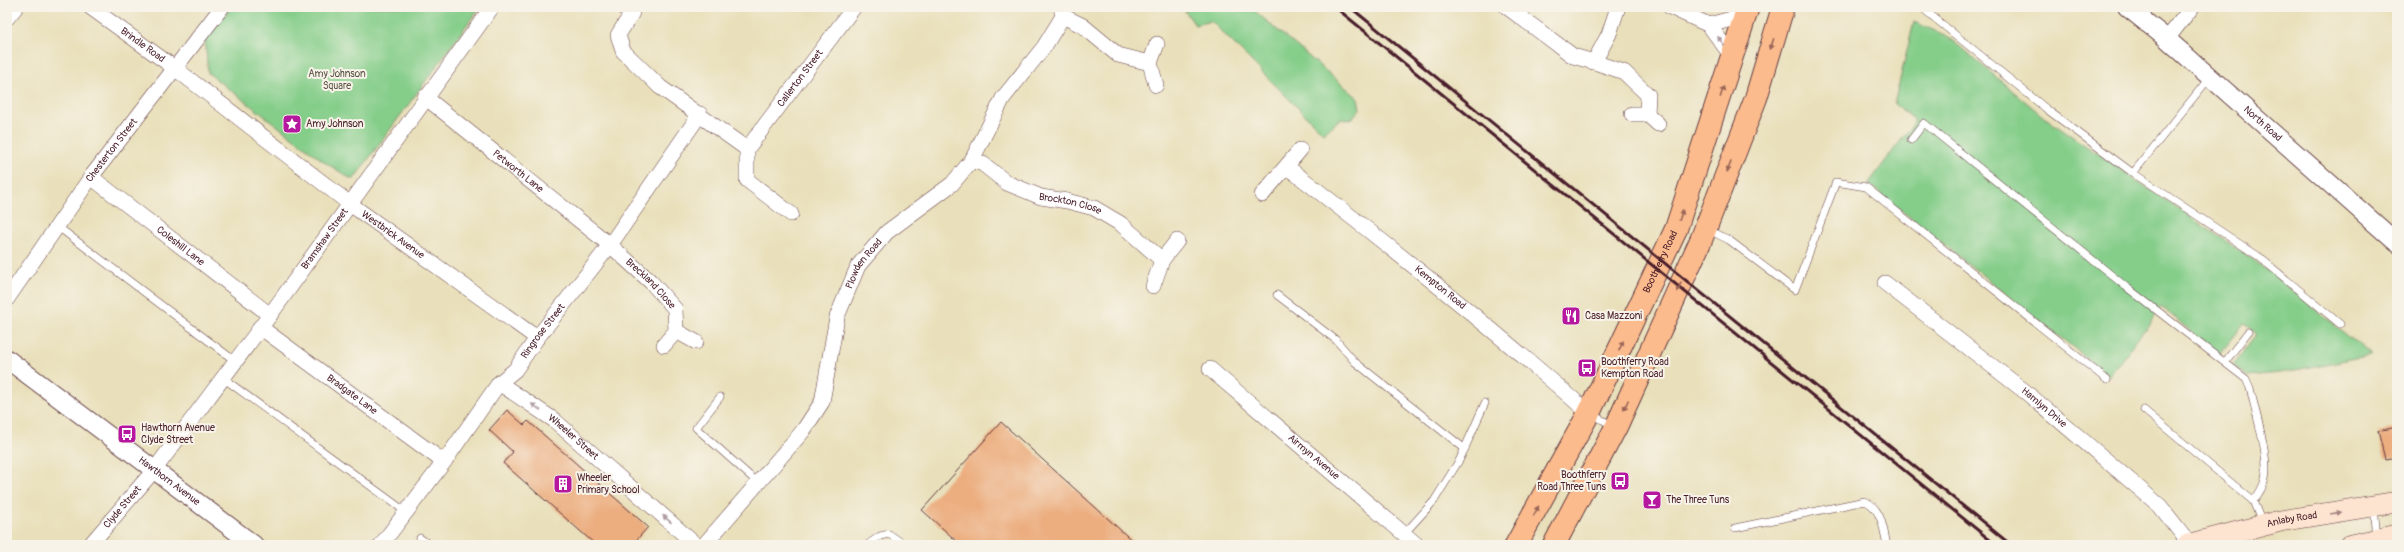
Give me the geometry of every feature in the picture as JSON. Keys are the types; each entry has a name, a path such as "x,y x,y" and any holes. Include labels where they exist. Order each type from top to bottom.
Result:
{"main road":[{"path":"1554,545 1616,427 1705,228 1756,98 1784,7"},
{"name":"Boothferry Road","path":"1516,545 1589,413 1676,229 1733,58 1747,11"},
{"name":"Anlaby Road","path":"2189,545 2263,526 2397,502"},
{"path":"2351,545 2387,537"}],"street":[{"path":"7,18 16,7"},
{"name":"Brindle Road","path":"90,7 176,69"},
{"name":"Chesterton Street","path":"7,299 91,177 176,69 222,7"},
{"name":"Bramshaw Street","path":"155,469 270,315 425,97 492,7"},
{"name":"Callerton Street","path":"747,149 854,7"},
{"path":"1506,7 1572,56 1624,72 1648,94 1652,119 1632,114"},
{"path":"1594,62 1609,34 1618,7"},
{"path":"1670,7 1709,25 1733,58"},
{"name":"North Road","path":"2127,7 2167,38 2397,243"},
{"path":"2167,38 2192,7"},
{"path":"631,9 618,35 623,51 660,87 700,114 747,149 747,180 791,214"},
{"path":"1709,25 1747,11"},
{"path":"1062,12 1083,26 1118,54 1150,63"},
{"name":"Plowden Road","path":"704,545 804,431 822,402 837,317 858,266 887,232 952,184 972,160 1002,98 1044,47 1062,12"},
{"path":"1156,85 1150,63 1157,44"},
{"name":"Westbrick Avenue","path":"176,69 350,204 537,338"},
{"name":"Petworth Lane","path":"425,97 610,245"},
{"name":"Ringrose Street","path":"380,545 444,462 499,383 515,370 537,338 610,245 700,114"},
{"path":"1262,195 1300,150"},
{"name":"Brockton Close","path":"972,160 983,164 1007,183 1040,197 1068,201 1094,208 1121,224 1162,260"},
{"name":"Kempton Road","path":"1287,167 1388,244 1489,326 1589,413"},
{"name":"Coleshill Lane","path":"91,177 270,315"},
{"path":"1153,286 1162,260 1177,241"},
{"name":"Breckland Close","path":"610,245 651,282 675,309 676,331"},
{"name":"Hamlyn Drive","path":"1885,283 2027,393 2154,501 2189,545"},
{"name":"Bradgate Lane","path":"260,327 444,462"},
{"path":"664,345 676,331 696,342"},
{"name":"Hawthorn Avenue","path":"7,359 254,545"},
{"name":"Airmyn Avenue","path":"1210,370 1417,545"},
{"name":"Wheeler Street","path":"499,383 554,420 696,545"},
{"name":"Clyde Street","path":"90,545 155,469"}],"lane":[{"path":"1921,7 2049,111 2133,172 2258,256 2340,324"},
{"path":"2133,172 2210,77"},
{"path":"1911,140 1924,123 2125,286 2246,378 2250,388 2259,428 2265,478 2261,492 2253,501"},
{"path":"1705,228 1729,240 1795,290 1836,182 1866,187 2107,380"},
{"path":"57,226 235,361"},
{"path":"1277,295 1336,340 1355,362 1465,449"},
{"path":"2225,362 2248,332"},
{"path":"222,378 406,512"},
{"path":"720,397 696,428 758,483"},
{"path":"1404,534 1434,501 1465,449 1486,403"},
{"path":"2144,410 2253,501 2263,526"},
{"path":"1589,413 1616,427"},
{"path":"1736,528 1865,501 1872,504 1881,518 1886,545"},
{"path":"2374,507 2387,537"},
{"path":"867,545 880,536 889,534 905,545"},
{"path":"420,538 430,545"}],"green space":[{"name":"Amy Johnson Square","path":"231,7 480,7 353,180 326,163 208,73 205,41"},
{"path":"1182,7 1250,7 1358,98 1360,109 1350,120 1340,119 1323,133 1211,21 1195,25"},
{"path":"1914,22 1947,36 2045,118 2265,268 2371,355 2280,373 2247,376 2233,365 2257,334 2244,324 2219,355 2162,307 2109,376 1868,184 1914,123 1914,119 1894,104"}],"building":[{"name":"Wheeler Primary School","path":"507,410 524,425 528,421 648,527 632,545 596,545 503,463 513,452 489,430"},
{"path":"1001,422 1137,545 961,545 922,510"},
{"path":"2397,427 2397,457 2385,459 2378,431"}],"railway":[{"path":"1335,7 1996,545"},
{"path":"1350,7 2011,545"}],"place":[{"name":"Amy Johnson","path":"292,124"},
{"name":"Casa Mazzoni","path":"1571,316"},
{"name":"Boothferry Road Kempton Road","path":"1587,368"},
{"name":"Hawthorn Avenue Clyde Street","path":"127,434"},
{"name":"Boothferry Road Three Tuns","path":"1620,481"},
{"name":"Wheeler Primary School","path":"563,484"},
{"name":"The Three Tuns","path":"1652,500"}]}
